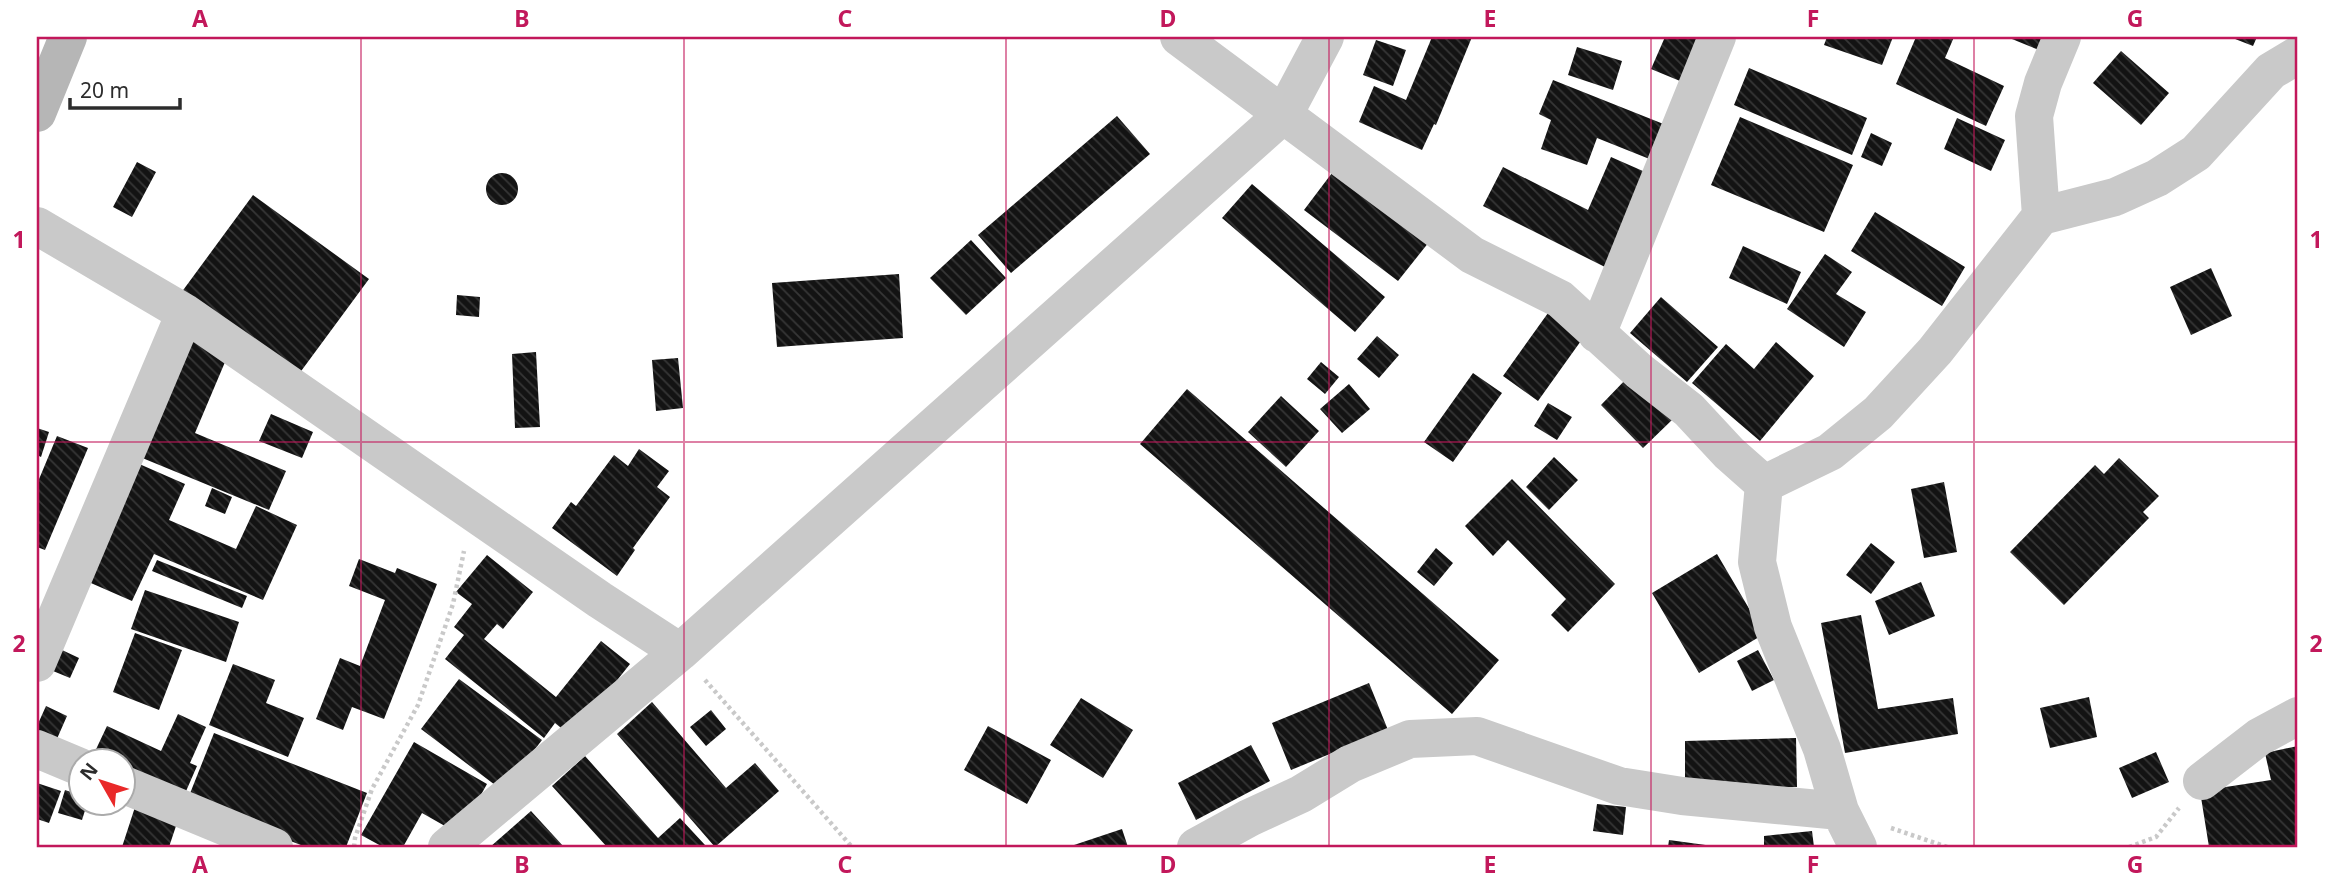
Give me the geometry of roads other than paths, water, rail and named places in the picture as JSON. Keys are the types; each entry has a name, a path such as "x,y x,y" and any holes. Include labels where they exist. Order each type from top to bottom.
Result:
{"main road":[{"path":"37,113 68,37"}],"street":[{"path":"1179,37 1472,255 1560,299 1597,334 1689,410 1729,453 1764,484"},
{"path":"447,847 680,652 1284,114 1325,37"},
{"path":"1597,334 1717,37"},
{"path":"2041,216 2034,116 2043,83 2062,37"},
{"path":"1764,484 1830,452 1878,413 1935,351 2041,216 2115,197 2157,178 2196,153 2272,71 2298,55"},
{"path":"37,226 185,313 600,600 680,652"},
{"path":"37,663 185,313"},
{"path":"1764,484 1757,562 1773,627 1822,749 1840,811 1858,847"},
{"path":"2202,781 2259,737 2298,716"},
{"path":"1196,847 1301,794 1350,764 1410,739 1477,736 1619,786 1682,796 1840,811"},
{"path":"37,749 66,761"},
{"path":"136,790 274,847"}]}
